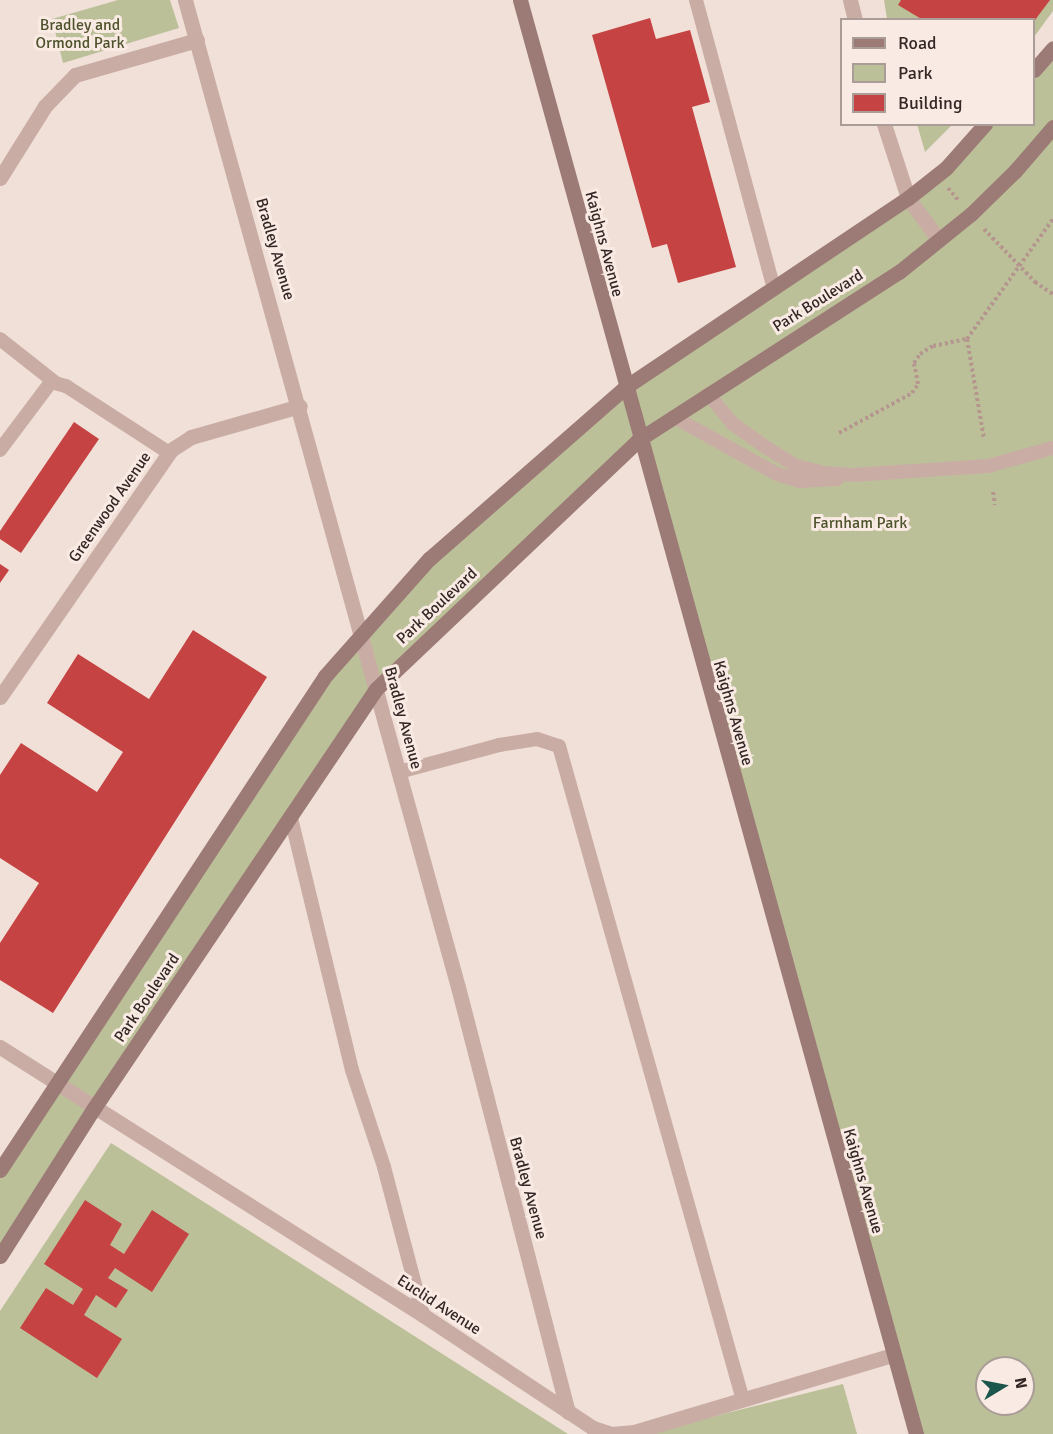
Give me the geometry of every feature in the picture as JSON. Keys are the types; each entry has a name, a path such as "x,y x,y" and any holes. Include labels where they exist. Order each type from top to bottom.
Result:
{"street":[{"name":"Bradley Avenue","path":"185,0 300,406 568,1413"},
{"name":"Kaighns Avenue","path":"520,0 638,440 916,1434"},
{"path":"850,0 854,18"},
{"path":"0,178 45,106 75,75 197,40"},
{"path":"1035,69 1053,48"},
{"path":"885,126 909,198 939,240"},
{"name":"Park Boulevard","path":"0,1170 325,676 361,632 429,559 624,388 909,198 946,168 983,126"},
{"name":"Park Boulevard","path":"0,1256 94,1108 376,689 638,440 899,272 939,240 1016,171 1053,127"},
{"name":"Greenwood Avenue","path":"0,697 169,453 191,437 300,406"},
{"name":"Euclid Avenue","path":"0,1047 423,1315 593,1428 611,1434 634,1432 894,1355"}],"lane":[{"path":"696,0 774,289"},
{"path":"0,339 56,383 169,453"},
{"path":"0,450 46,385 56,383"},
{"path":"708,394 733,424 796,466 853,475"},
{"path":"674,417 777,474 800,482 853,475 988,466 1053,448"},
{"path":"399,772 499,745 537,739 559,746 743,1400"},
{"path":"291,818 352,1070 384,1167 423,1315"}],"path":[{"path":"944,184 961,204"},
{"path":"838,433 912,393 918,384 915,363 920,354 933,346 967,339 1053,219"},
{"path":"981,225 1020,267 1053,294"},
{"path":"967,339 984,438"},
{"path":"993,492 995,505"}],"green space":[{"name":"Bradley and Ormond Park","path":"118,0 170,0 179,28 63,63 52,19"},
{"path":"884,0 1053,0 1053,11 1035,36 1035,18 887,18"},
{"name":"Farnham Park","path":"1053,48 1053,1434 916,1434 638,441 376,689 0,1256 0,1170 361,632 624,388 908,198 984,126 1035,126 1035,69"},
{"path":"918,126 951,126 925,152"},
{"path":"111,1143 568,1434 0,1434 0,1311"},
{"path":"843,1384 857,1434 642,1434"}],"building":[{"path":"901,0 1050,0 1035,20 1035,18 920,18 898,5"},
{"path":"650,18 656,39 690,30 710,102 692,107 736,267 678,283 667,244 652,248 592,35"},
{"path":"74,422 99,439 21,553 0,539 0,531"},
{"path":"0,564 9,570 0,583"},
{"path":"193,630 267,677 53,1013 0,980 0,943 39,883 0,858 0,775 21,743 97,792 123,752 47,703 78,654 149,699"},
{"path":"85,1200 122,1224 110,1245 124,1254 152,1210 189,1234 152,1292 115,1268 108,1278 128,1290 116,1308 96,1295 84,1315 122,1339 97,1378 20,1328 46,1288 73,1305 83,1289 44,1264"}]}
